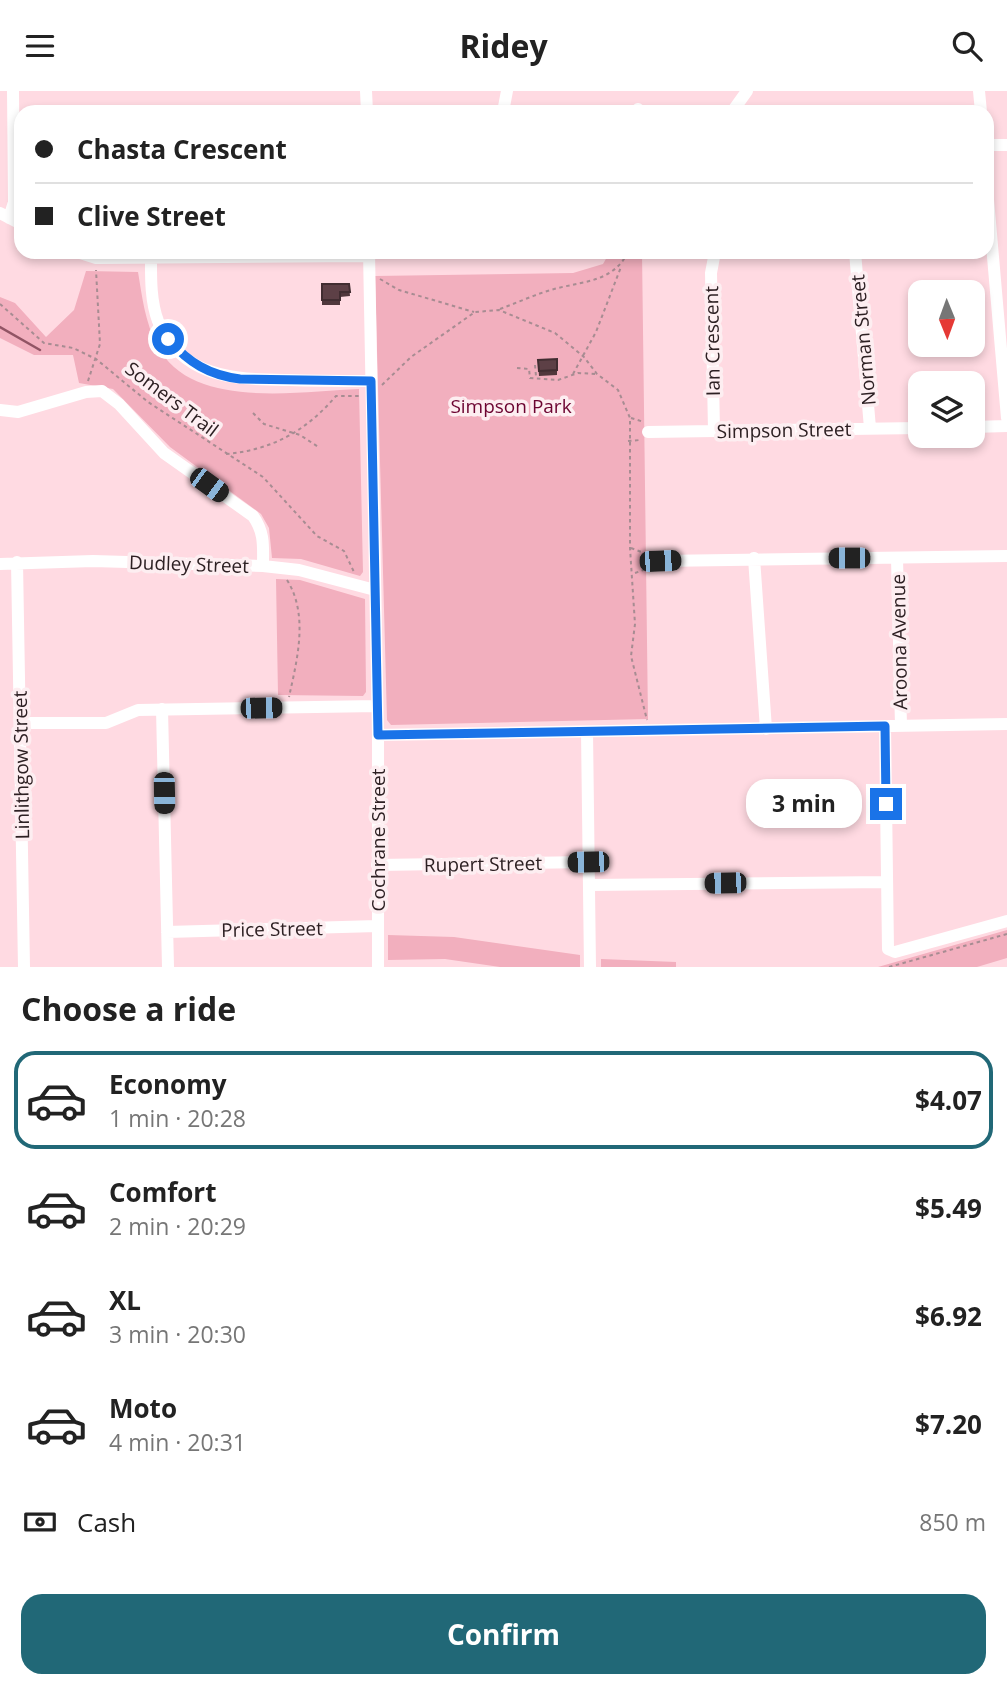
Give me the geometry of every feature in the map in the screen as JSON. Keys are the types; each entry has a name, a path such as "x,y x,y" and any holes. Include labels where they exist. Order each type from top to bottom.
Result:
{"street":[{"path":"10,218 14,202 13,91"},
{"path":"151,259 153,303 158,321 183,355 201,368 240,379 371,381"},
{"name":"Cochrane Street","path":"369,259 378,735 378,967"},
{"name":"Ian Crescent","path":"714,259 711,274 714,431"},
{"name":"Norman Street","path":"856,259 870,428"},
{"path":"993,259 1007,418"},
{"path":"0,410 18,412 86,392 102,391 110,395 164,453 253,516 261,527 264,539 263,566"},
{"path":"985,427 1007,426"},
{"name":"Simpson Street","path":"648,432 908,428"},
{"path":"660,561 1007,556"},
{"path":"754,558 766,729"},
{"name":"Aroona Avenue","path":"897,558 901,726"},
{"name":"Dudley Street","path":"0,564 93,561 263,566 299,570 375,590"},
{"name":"Linlithgow Street","path":"17,562 23,967"},
{"path":"21,723 106,723 138,710 377,706"},
{"path":"162,709 168,967"},
{"path":"378,735 1007,724"},
{"path":"885,726 888,949 895,952 1007,921"},
{"path":"587,732 590,967"},
{"name":"Rupert Street","path":"377,865 588,862"},
{"path":"589,885 887,882"},
{"name":"Price Street","path":"167,932 377,926"}],"path":[{"path":"86,392 100,344 96,259"},
{"path":"573,375 608,306 624,259"},
{"path":"370,276 399,290 475,312 499,310 551,290 588,284 621,266"},
{"name":"Somers Trail","path":"0,304 44,343 73,348 96,359 148,402 226,454 267,447 295,433 319,416 336,396 371,396"},
{"path":"499,310 555,333 584,357 597,374 618,390 630,418 630,548 634,573 635,624 631,656 646,706 648,731"},
{"path":"371,396 411,357 475,312"},
{"path":"536,365 536,377"},
{"path":"517,367 529,369 530,378 558,380 573,375 597,374"},
{"path":"253,413 264,424 295,433 320,448"},
{"path":"226,454 263,477 317,536 339,546 355,575 344,572"},
{"path":"630,548 644,550 660,561 643,573 634,573"},
{"path":"278,568 292,588 299,617 299,657 286,708"},
{"path":"889,967 1007,934"}],"green space":[{"name":"Simpson Park","path":"606,259 642,259 648,719 391,725 387,720 375,276 573,273 603,264"},
{"path":"86,271 138,272 147,318 157,345 173,366 194,380 248,393 359,389 363,572 360,576 301,559 272,558 269,528 261,514 170,447 113,389 79,383 73,355 34,355 0,338 0,297 15,303 46,337 74,310"},
{"path":"276,579 300,580 365,599 366,692 363,696 278,695"},
{"path":"1007,930 1007,958 977,967 878,967"},
{"path":"388,935 454,937 580,955 580,967 500,967 445,959 388,960"},
{"path":"601,959 676,962 676,967 601,967"}],"building":[{"path":"322,284 349,284 350,292 340,292 340,300 322,300"},
{"path":"557,359 557,370 539,371 538,360"}],"waterway":[{"path":"0,327 40,350"}],"route":[{"path":"168,339 183,355 201,368 220,376 240,379 371,381 378,735 885,726 886,804"}]}
